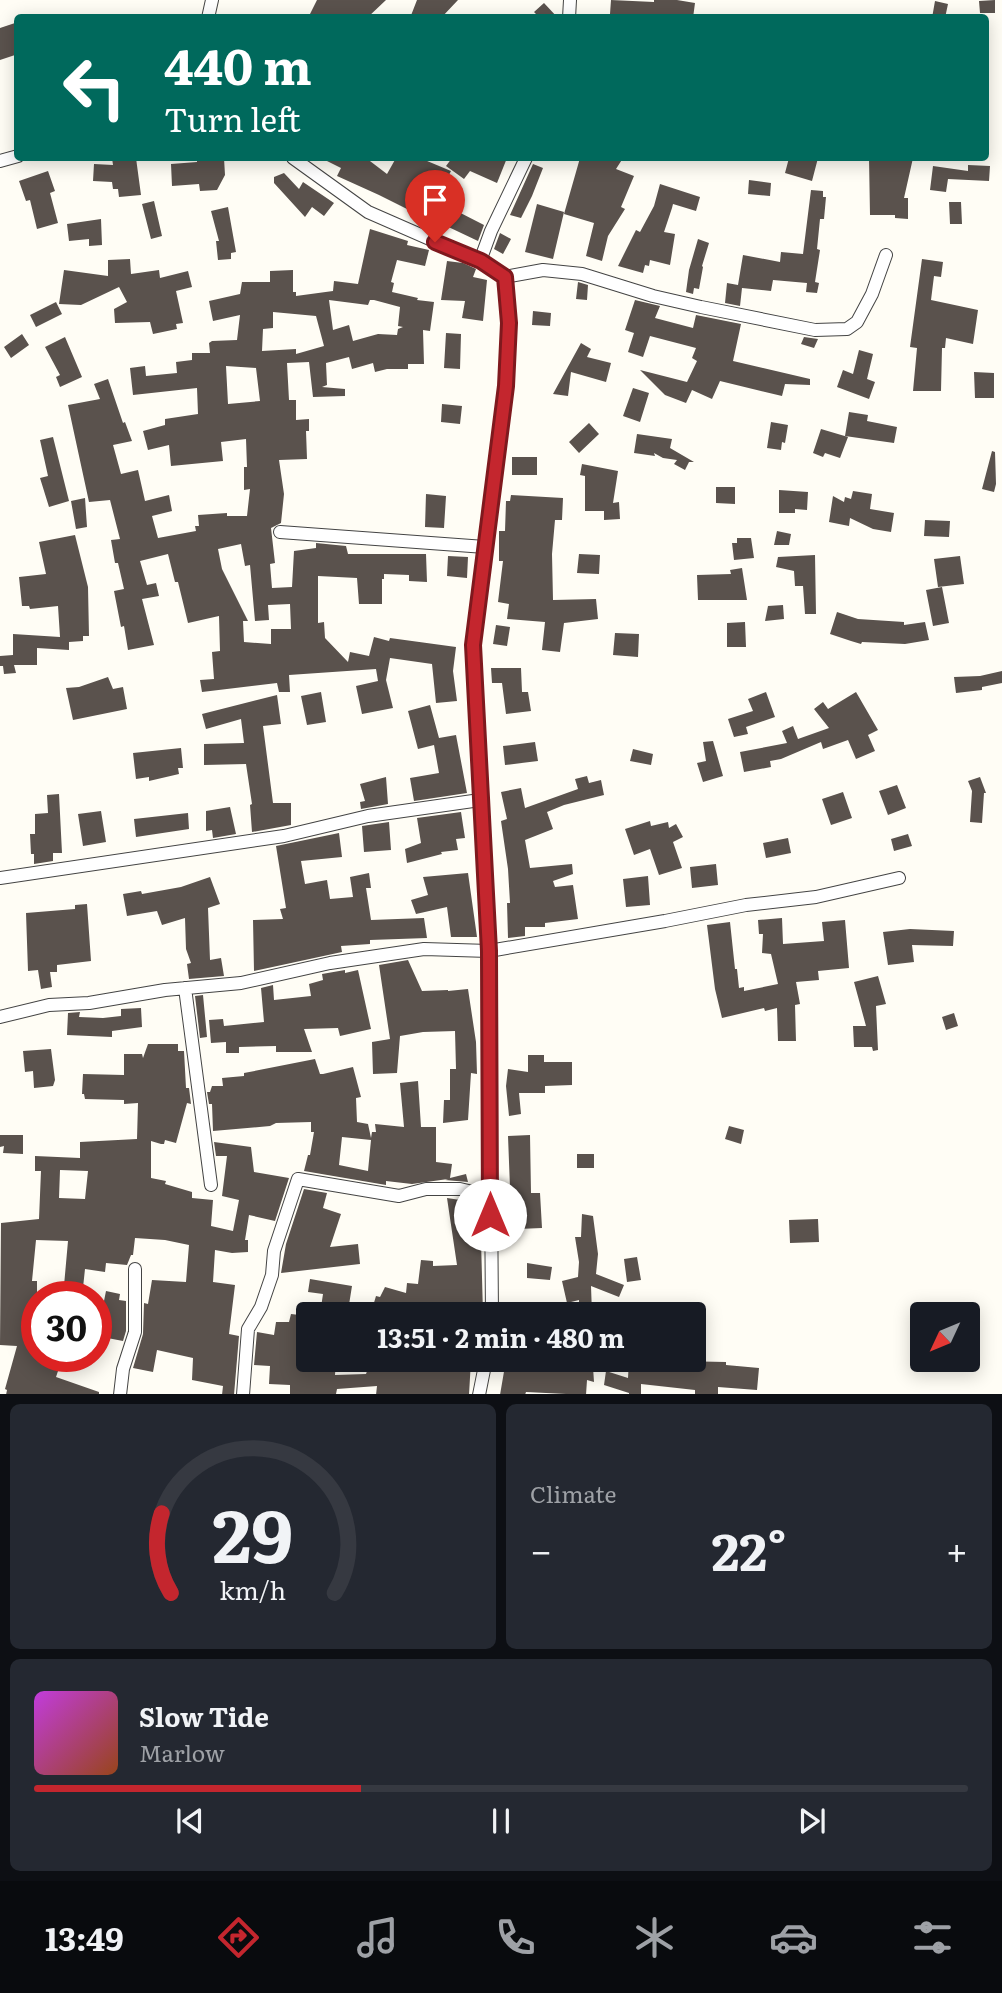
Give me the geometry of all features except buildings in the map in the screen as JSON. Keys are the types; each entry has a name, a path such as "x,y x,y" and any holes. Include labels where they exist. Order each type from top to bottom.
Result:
{"street":[{"path":"297,161 368,212 481,261 505,277 543,270 582,274 653,296 815,330 847,329 857,322 872,294 886,255"},
{"path":"481,261 491,231 525,161"},
{"path":"492,1302 489,951 473,645 506,386 509,323 505,277"},
{"path":"281,532 485,547"},
{"path":"0,878 284,836 368,816 480,800"},
{"path":"0,1017 49,1005 89,1003 186,988 241,983 330,963 424,949 489,951 665,922 746,905 816,897 899,878"},
{"path":"186,988 211,1185"},
{"path":"243,1394 248,1329 261,1307 271,1275 274,1251 299,1179 399,1196 426,1189 460,1189 490,1196"},
{"path":"120,1394 123,1369 135,1332 135,1269"},
{"path":"479,1394 484,1372"}],"route":[{"path":"435,242 481,261 505,277 509,323 506,386 473,645 489,951 490,1215"}]}
